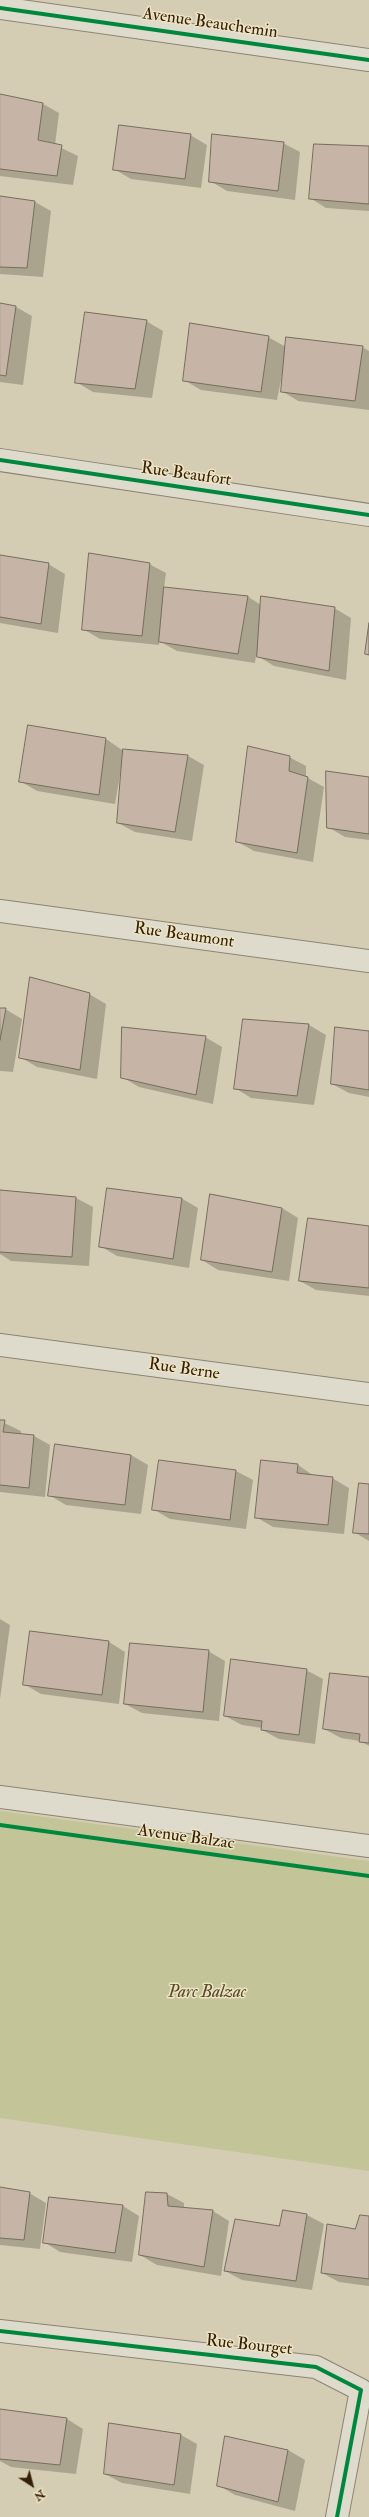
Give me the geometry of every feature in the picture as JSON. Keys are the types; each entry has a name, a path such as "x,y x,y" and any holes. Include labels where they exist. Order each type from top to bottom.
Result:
{"street":[{"name":"Avenue Beauchemin","path":"0,8 369,60"},
{"name":"Rue Beaufort","path":"0,460 369,515"},
{"name":"Rue Beaumont","path":"0,911 369,961"},
{"name":"Rue Berne","path":"0,1345 369,1394"},
{"name":"Avenue Balzac","path":"0,1797 369,1846"},
{"name":"Rue Bourget","path":"0,2331 316,2366 361,2390 338,2517"}],"green space":[{"name":"Parc Balzac","path":"0,1811 369,1861 369,2171 0,2118"}],"building":[{"path":"0,94 43,103 38,140 62,145 57,176 0,169"},
{"path":"119,125 191,134 185,179 113,170"},
{"path":"212,134 284,142 278,191 209,182"},
{"path":"314,144 369,146 369,204 309,199"},
{"path":"0,196 35,201 27,268 0,267"},
{"path":"0,303 16,306 6,376 0,375"},
{"path":"85,312 147,320 135,389 75,383"},
{"path":"190,323 269,336 261,392 183,381"},
{"path":"286,337 363,346 355,401 281,392"},
{"path":"89,553 150,563 142,636 82,630"},
{"path":"0,555 49,563 41,624 0,617"},
{"path":"164,587 248,596 238,654 159,642"},
{"path":"261,596 335,607 329,671 257,657"},
{"path":"369,623 369,655 365,654"},
{"path":"28,725 106,738 99,795 19,782"},
{"path":"248,746 290,756 289,771 308,777 297,853 236,842"},
{"path":"123,749 188,755 175,832 117,823"},
{"path":"326,771 369,777 369,834 327,828"},
{"path":"30,977 90,993 80,1070 19,1058"},
{"path":"0,1008 6,1008 0,1040"},
{"path":"243,1019 309,1024 297,1096 234,1089"},
{"path":"122,1027 206,1036 196,1095 121,1078"},
{"path":"335,1027 369,1031 369,1090 331,1084"},
{"path":"107,1188 182,1198 173,1259 99,1247"},
{"path":"0,1190 76,1197 72,1257 0,1252"},
{"path":"210,1194 282,1208 272,1272 201,1260"},
{"path":"308,1218 369,1226 369,1288 299,1281"},
{"path":"0,1420 5,1420 3,1432 34,1435 29,1488 0,1485"},
{"path":"55,1444 131,1455 125,1505 48,1496"},
{"path":"159,1460 236,1470 230,1520 152,1510"},
{"path":"261,1460 298,1464 297,1473 333,1477 328,1525 255,1518"},
{"path":"359,1483 369,1484 369,1534 353,1533"},
{"path":"30,1631 109,1641 102,1695 23,1685"},
{"path":"130,1643 209,1650 203,1712 124,1704"},
{"path":"231,1659 307,1669 299,1735 261,1730 262,1721 224,1716"},
{"path":"330,1673 369,1677 369,1743 359,1742 360,1734 323,1729"},
{"path":"0,2187 30,2192 24,2240 0,2238"},
{"path":"146,2192 167,2193 168,2206 213,2210 204,2267 139,2255"},
{"path":"49,2197 123,2205 115,2253 43,2243"},
{"path":"283,2210 307,2214 296,2281 224,2271 235,2219 279,2226"},
{"path":"360,2215 369,2216 369,2279 321,2273 327,2224 355,2229"},
{"path":"0,2409 67,2418 60,2465 0,2459"},
{"path":"109,2423 181,2434 174,2485 104,2474"},
{"path":"225,2436 288,2450 278,2502 217,2486"}],"cycle path":[{"path":"0,8 369,60"},
{"path":"0,460 369,515"},
{"path":"0,1825 369,1876"},
{"path":"0,2331 316,2367 361,2390 337,2517"}]}
